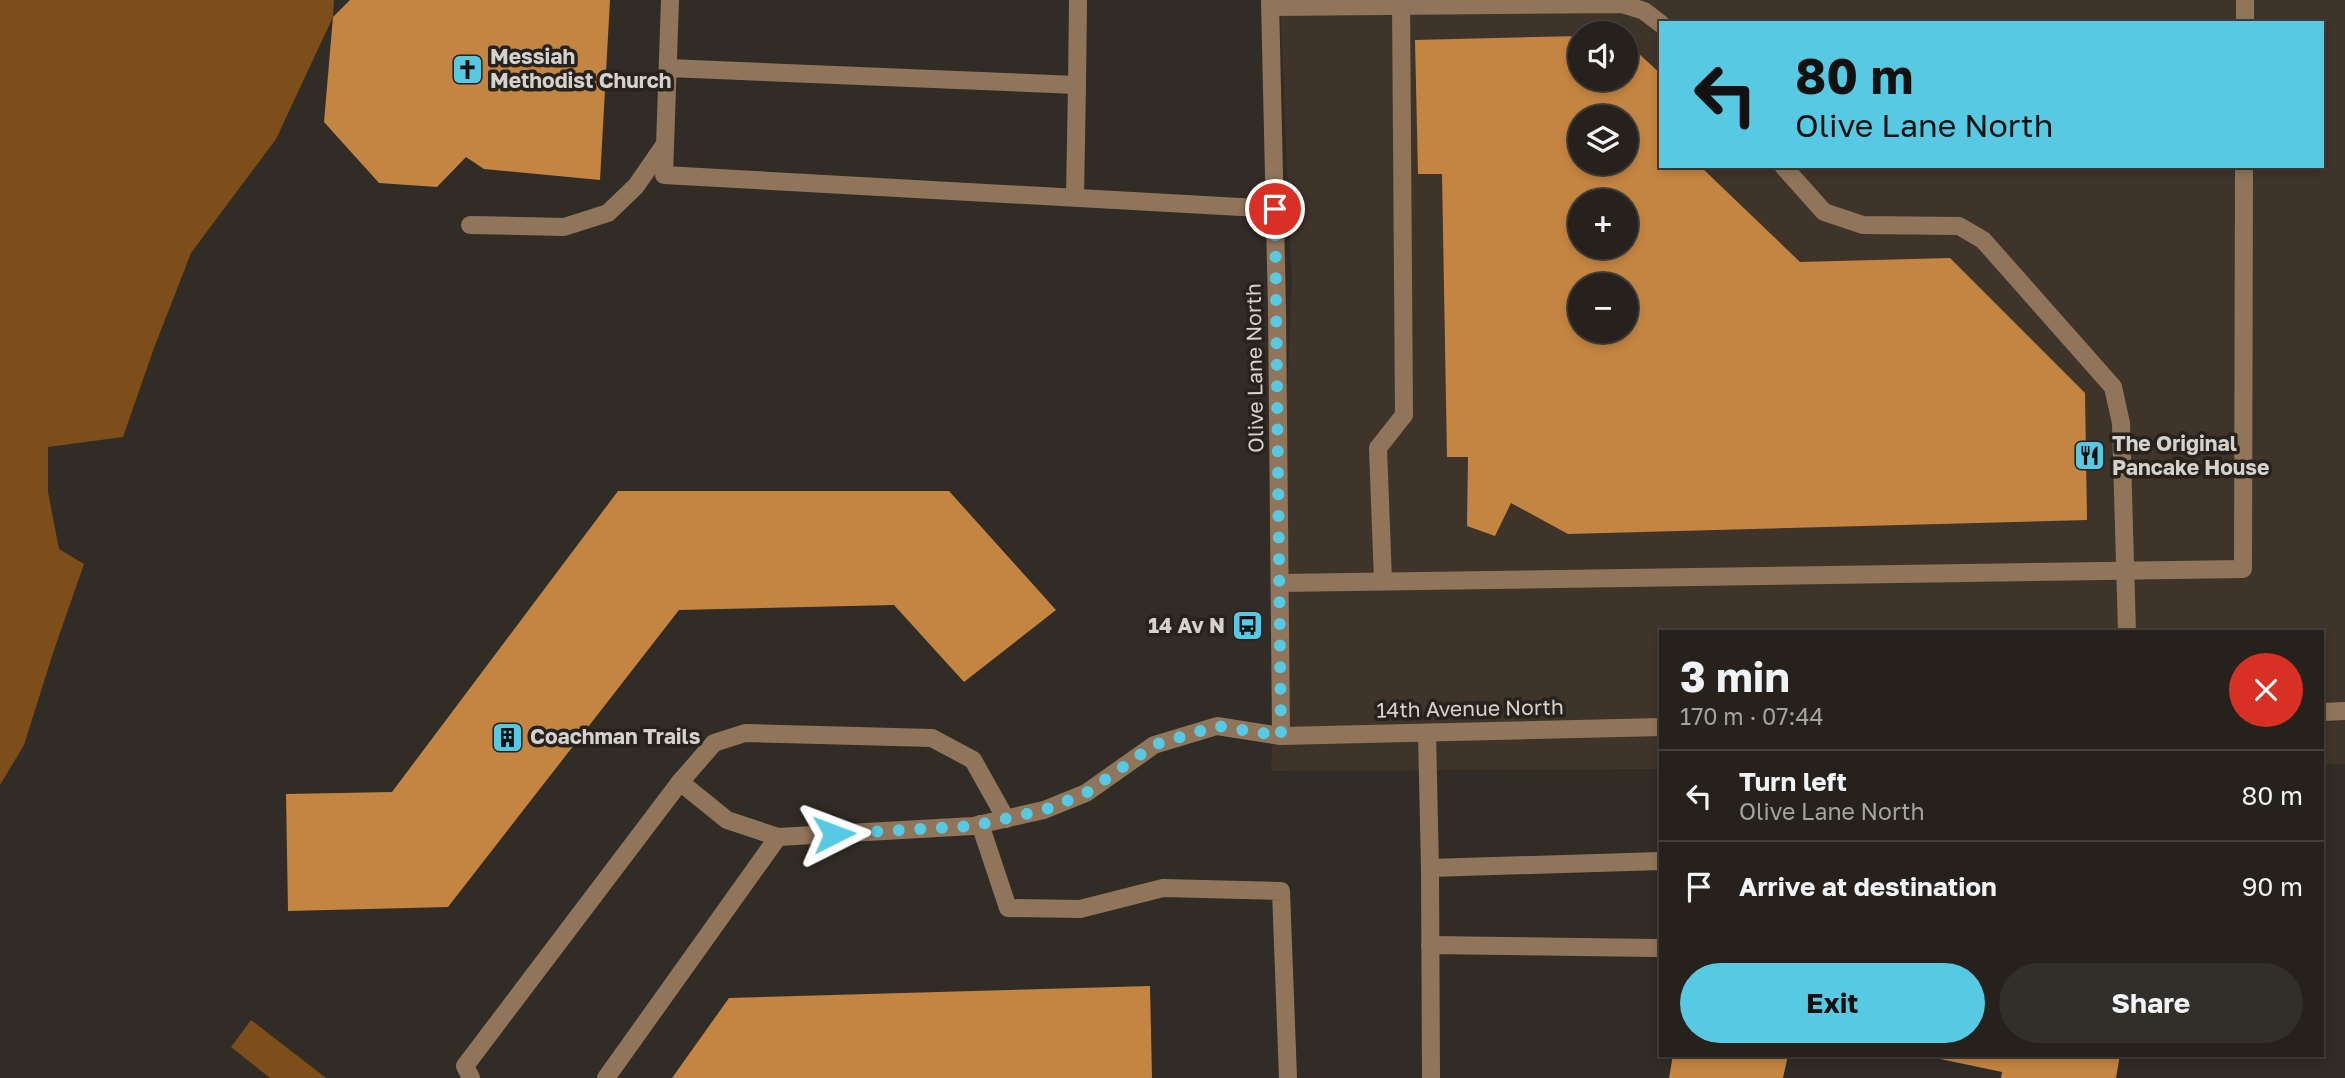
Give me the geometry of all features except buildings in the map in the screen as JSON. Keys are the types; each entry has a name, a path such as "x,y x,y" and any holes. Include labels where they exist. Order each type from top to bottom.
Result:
{"street":[{"path":"670,0 664,175 1275,209"},
{"path":"1075,196 1078,0"},
{"path":"2245,0 2245,21"},
{"path":"1270,3 1622,4 1644,11 1659,22"},
{"name":"Olive Lane North","path":"1270,3 1281,736"},
{"path":"1383,581 1378,449 1404,415 1401,3"},
{"path":"667,68 1077,85"},
{"path":"470,225 564,227 608,213 636,187 665,144"},
{"path":"1785,168 1824,212 1863,225 1959,226 1983,240 2113,387 2121,423 2127,630"},
{"path":"1280,583 2242,569 2244,168"},
{"path":"2324,712 2345,711"},
{"name":"14th Avenue North","path":"778,836 980,824 1044,810 1086,793 1154,745 1217,726 1281,736 1659,727"},
{"path":"471,1078 465,1066 680,782 714,743 745,733 932,738 973,760 1006,819"},
{"path":"1427,733 1431,1078"},
{"path":"606,1078 778,836 727,820 680,782"},
{"path":"980,824 1008,908 1080,909 1163,888 1281,891 1288,1078"},
{"path":"1430,868 1659,861"},
{"path":"1430,945 1656,948"}],"shaded area":[{"path":"0,0 334,0 333,17 276,139 191,253 123,437 48,447 48,492 59,549 84,564 24,745 0,785"},
{"path":"1280,0 2345,0 2345,764 2324,765 2324,630 1659,630 1659,769 1271,771 1292,280"},
{"path":"251,1020 326,1078 270,1078 231,1047"}],"place":[{"name":"Messiah Methodist Church","path":"467,69"},
{"name":"The Original Pancake House","path":"2089,456"},
{"name":"14 Av N","path":"1248,626"},
{"name":"Coachman Trails","path":"507,737"}],"route":[{"path":"834,834 973,826 1044,810 1086,793 1154,745 1217,726 1281,736 1275,209"}]}
